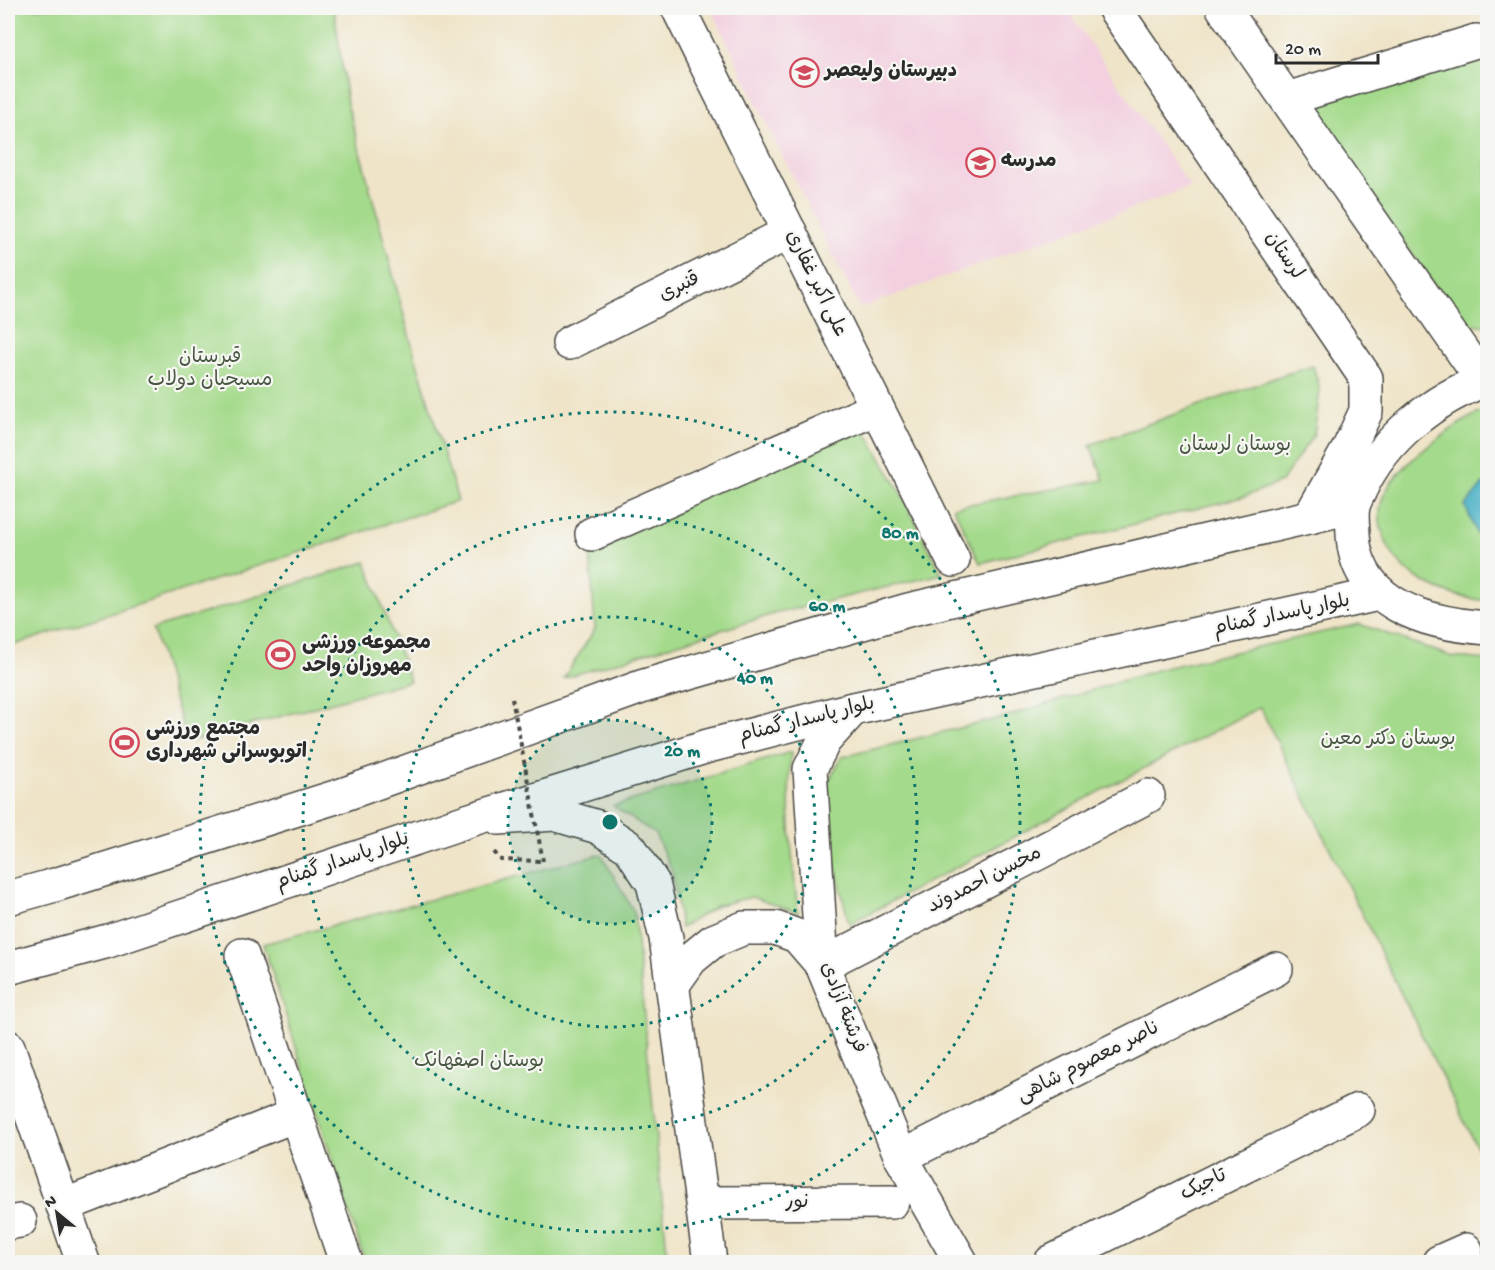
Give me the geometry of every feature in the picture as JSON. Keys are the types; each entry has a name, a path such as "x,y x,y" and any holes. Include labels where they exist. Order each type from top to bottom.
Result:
{"street":[{"name":"علی اکبر غفاری","path":"678,8 953,560"},
{"name":"لرستان","path":"1114,8 1366,378 1366,411 1349,448 1310,517"},
{"path":"1223,8 1485,380 1455,394 1426,412 1398,435 1378,458 1352,507 1354,549 1362,573 1379,594 1408,611 1443,621 1488,628"},
{"path":"1287,99 1476,41"},
{"name":"قنبری","path":"569,343 790,232"},
{"path":"592,534 877,408"},
{"path":"8,898 342,795 644,686 908,610 1352,507"},
{"name":"بلوار پاسدار گمنام","path":"8,968 108,941 467,820 708,746 853,709 1379,594"},
{"name":"فرشته آزادی","path":"853,709 824,741 810,769 822,965 901,1157 961,1263"},
{"name":"محسن احمدوند","path":"822,965 1148,796"},
{"path":"467,820 554,814 598,827 630,848 653,883 666,938 710,1263"},
{"path":"672,986 691,959 713,941 744,928 775,928 797,936 822,965"},
{"path":"242,955 346,1263"},
{"name":"ناصر معصوم شاهی","path":"901,1157 1276,969"},
{"path":"8,1047 83,1263"},
{"name":"تاجیک","path":"1051,1263 1358,1110"},
{"path":"63,1206 296,1115"},
{"name":"نور","path":"703,1203 892,1202"}],"path":[{"path":"501,860 543,861 512,698"}],"shaded area":[{"name":"مدرسه","path":"711,8 1066,8 1190,187 860,308 773,137"}],"green space":[{"name":"قبرستان مسیحیان دولاب","path":"8,8 334,8 347,103 411,342 458,501 8,647"},
{"path":"1487,50 1487,326 1462,323 1305,107"},
{"name":"بوستان لرستان","path":"1313,366 1320,390 1314,434 1281,482 1246,496 980,563 953,507 1104,480 1090,445"},
{"path":"1487,409 1487,601 1441,590 1413,575 1391,552 1382,532 1380,507 1390,484 1414,458 1444,434"},
{"path":"852,422 867,434 898,487 942,574 774,614 564,678 595,629 589,539"},
{"name":"مجموعه ورزشی مهروزان واحد","path":"366,562 410,681 187,742 153,629"},
{"name":"بوستان دکتر معین","path":"1359,624 1453,657 1487,660 1487,1168 1260,707 849,924 819,798 842,757 1008,716 1160,669"},
{"path":"791,752 789,813 798,913 752,897 718,905 681,928 672,871 655,834 613,806"},
{"name":"بوستان اصفهانک","path":"601,854 634,912 668,1262 365,1262 263,944"}],"water":[{"path":"1483,484 1487,484 1487,531 1477,534 1465,506"}],"place":[{"name":"دبیرستان ولیعصر","path":"804,72"},
{"name":"مدرسه","path":"980,162"},
{"name":"مجموعه ورزشی مهروزان واحد","path":"281,655"},
{"name":"مجتمع ورزشی اتوبوسرانی شهرداری","path":"125,742"}]}
